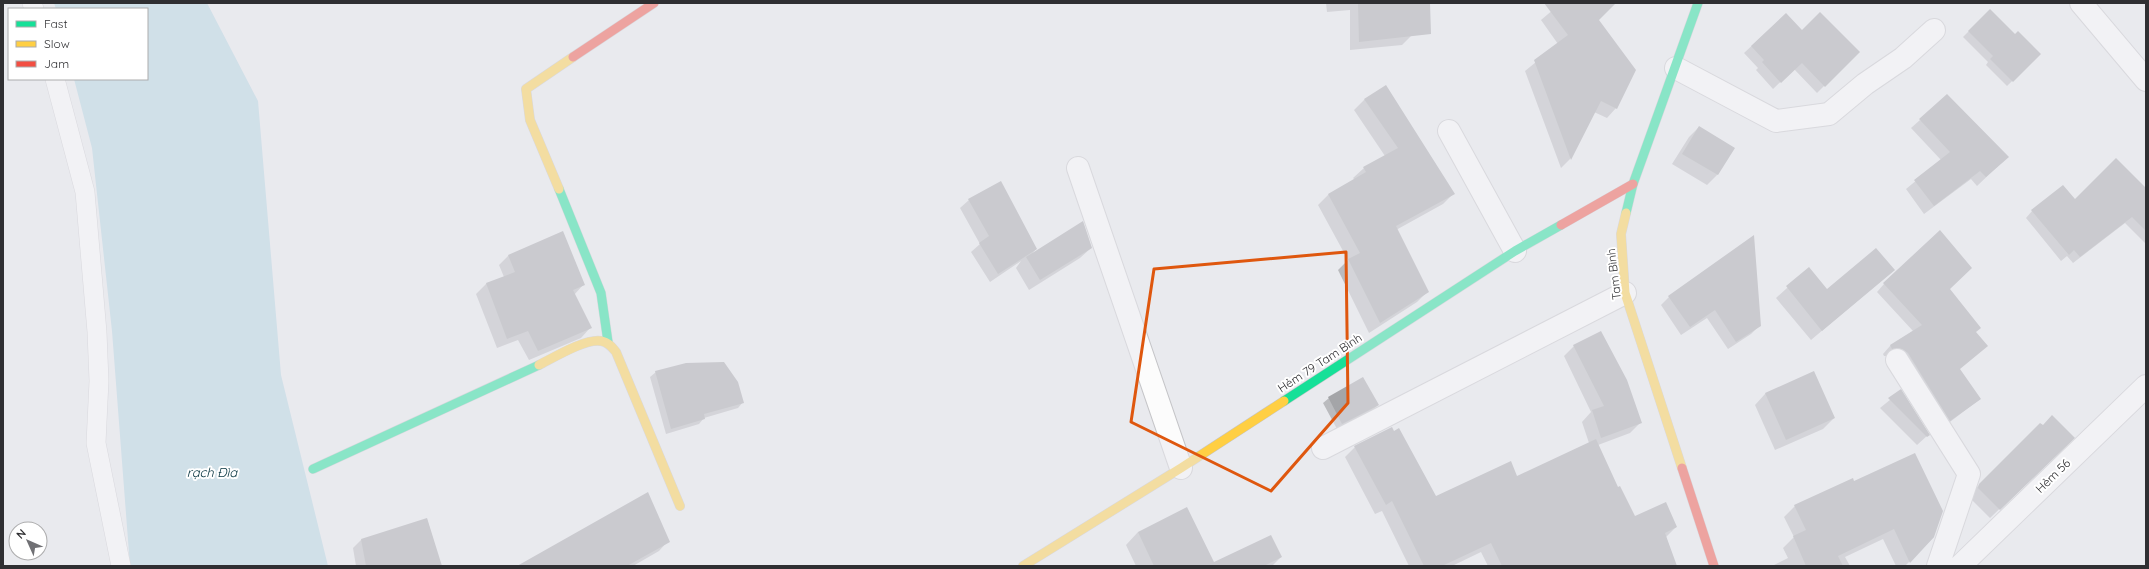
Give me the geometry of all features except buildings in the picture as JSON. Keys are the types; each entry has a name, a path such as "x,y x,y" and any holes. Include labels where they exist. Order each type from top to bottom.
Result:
{"street":[{"path":"654,3 526,89 530,120 550,163 601,293 608,342 616,352 680,506"},
{"name":"Tam Bình","path":"1698,3 1676,68 1633,184 1621,234 1626,293 1714,566"},
{"path":"2081,3 2146,80"},
{"path":"1676,68 1776,121 1829,114 1865,84 1903,58 1934,30"},
{"path":"1449,131 1515,251"},
{"path":"1078,168 1181,468"},
{"name":"Hẻm 79 Tam Bình","path":"1023,566 1181,468 1515,251 1633,184"},
{"path":"1323,448 1626,293"},
{"path":"313,469 590,341 600,339 608,342"},
{"path":"1897,360 1969,474 1938,566"},
{"name":"Hẻm 56","path":"1960,566 2146,386"}],"lane":[{"path":"55,80 85,192 98,346 99,381 96,443 121,566"}],"highlighted area":[{"path":"1346,252 1348,403 1271,491 1131,422 1154,269"}],"water":[{"name":"rạch Đìa","path":"54,3 207,3 258,101 281,375 328,566 130,566 112,331 92,148 74,80 148,80 148,8 56,8"}],"traffic: fast":[{"path":"1626,213 1633,184 1698,3"},
{"path":"559,189 601,293 608,342"},
{"path":"1284,401 1515,251 1561,225"},
{"path":"313,469 539,365"}],"traffic: slow":[{"path":"559,189 530,120 526,89 573,57"},
{"path":"1626,213 1621,234 1625,293 1682,468"},
{"path":"539,365 578,345 595,341 606,342 616,352 680,506"},
{"path":"1023,566 1181,468 1284,401"}],"traffic: jam":[{"path":"573,57 654,3"},
{"path":"1561,225 1633,184"},
{"path":"1682,468 1714,566"}]}
